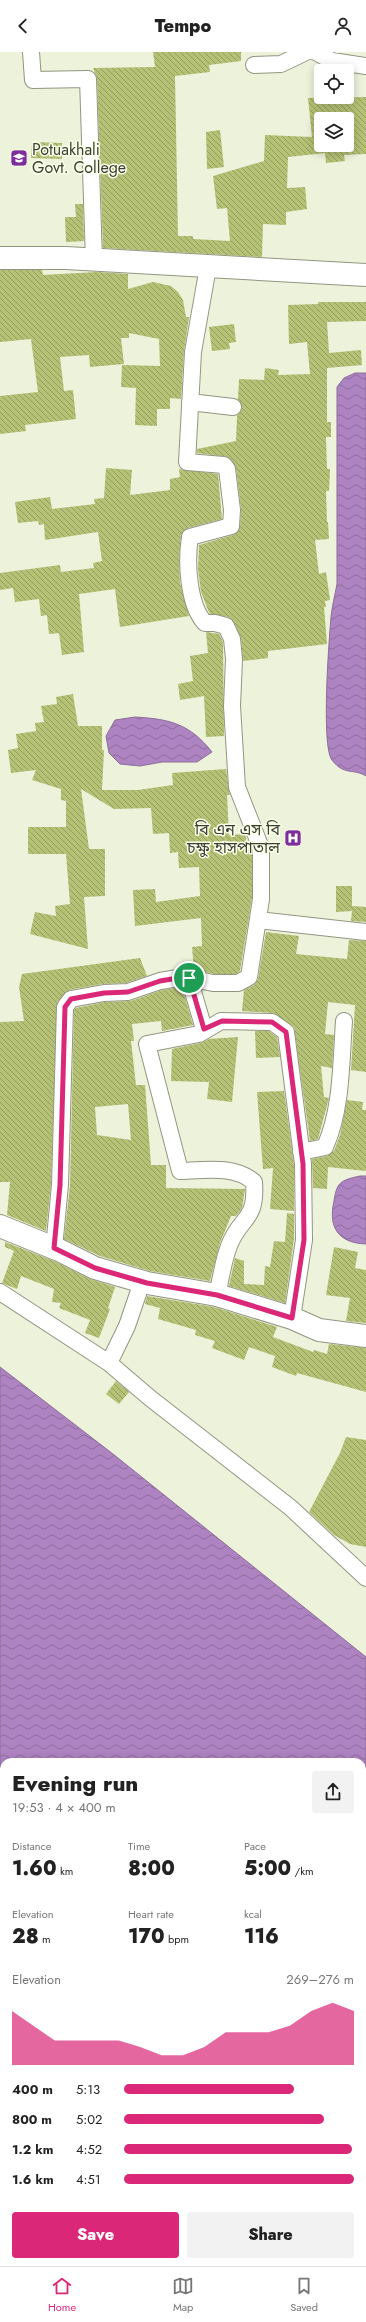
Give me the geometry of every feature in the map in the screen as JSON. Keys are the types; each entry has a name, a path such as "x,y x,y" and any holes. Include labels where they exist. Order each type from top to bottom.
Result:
{"street":[{"path":"31,52 33,80 88,79 94,260"},
{"path":"254,65 281,64 306,52"},
{"path":"316,52 332,61 366,66"},
{"path":"0,258 94,260 366,275"},
{"path":"54,1248 60,1185 65,1007 71,999 104,993 128,992 160,981 189,978 213,983 238,984 249,977 262,899 261,848 237,787 232,706 234,659 232,639 226,626 215,623 205,623 198,615 187,556 190,537 231,526 232,510 227,469 224,465 187,462 193,352 208,266"},
{"path":"190,402 233,407"},
{"path":"258,920 366,932"},
{"path":"189,978 204,1029"},
{"path":"217,1295 228,1248 234,1234 249,1217 255,1200 254,1182 246,1175 226,1170 180,1171 147,1044 199,1034 204,1029 222,1021 272,1022 286,1032 301,1152 304,1240 292,1318"},
{"path":"301,1152 325,1147 331,1133 342,1063 344,1021"},
{"path":"0,1226 54,1248 95,1268 142,1282 217,1295 292,1318 319,1330 366,1336"},
{"path":"109,1363 126,1326 142,1282"},
{"path":"0,1292 109,1363 150,1398 291,1508 366,1578"}],"water":[{"path":"355,373 366,373 366,776 357,772 345,770 336,765 332,760 329,751 326,715 331,617 337,584 337,387 344,378"},
{"path":"135,717 159,719 187,729 196,735 212,752 197,762 162,762 140,766 120,764 109,753 106,736 115,720"},
{"path":"366,1176 366,1244 348,1241 342,1237 334,1226 333,1219 335,1196 338,1186 346,1180"},
{"path":"0,1367 113,1454 366,1657 366,1758 0,1758"}],"building":[{"path":"153,52 241,52 241,61 209,65 210,72 175,76 178,236 193,236 193,239 230,241 227,208 217,209 213,176 264,161 265,135 312,137 308,98 314,98 314,104 354,104 354,97 366,97 366,154 344,155 345,161 326,163 325,153 288,157 287,188 305,187 307,209 286,212 286,225 263,224 262,257 103,248 97,79 93,68 155,67"},
{"path":"220,130 224,167 207,169 206,132"},
{"path":"32,142 62,143 62,159 31,158"},
{"path":"75,204 83,204 84,241 66,242 65,217 76,217"},
{"path":"0,270 42,270 43,275 97,272 128,274 128,289 153,282 171,286 178,292 183,300 186,317 189,317 184,351 181,399 170,398 170,409 157,409 157,426 135,425 136,388 121,387 122,365 160,366 159,339 129,333 129,338 121,338 124,364 90,367 89,355 60,357 64,391 73,390 76,419 25,425 26,431 0,434 0,396 38,392 31,339 0,342"},
{"path":"318,302 366,302 366,321 327,322 329,353 361,350 362,365 327,368 327,422 331,422 331,437 326,437 327,469 330,469 329,491 326,491 329,539 315,540 319,574 326,572 330,600 325,601 326,607 324,607 327,644 268,651 268,658 243,661 241,638 234,622 229,617 210,614 201,592 198,569 199,545 233,535 240,527 241,509 236,468 228,457 197,453 197,449 236,441 237,416 242,408 238,399 239,379 264,380 265,368 279,370 278,375 310,374 307,342 289,344 288,305 318,304"},
{"path":"234,324 236,342 229,343 230,349 212,351 209,327"},
{"path":"106,468 132,470 130,495 170,490 170,479 180,477 179,469 218,474 222,519 188,528 181,535 179,558 180,583 189,616 120,627 115,589 79,594 84,652 62,655 59,633 49,634 47,615 41,616 39,599 15,602 13,588 0,590 0,573 60,565 61,572 94,568 93,563 102,561 98,532 45,540 44,524 39,525 38,521 18,523 15,502 50,497 52,509 95,504 94,499 104,498"},
{"path":"206,632 219,634 223,642 224,736 206,737 204,696 180,700 178,684 193,681 190,656 208,653"},
{"path":"73,694 78,726 102,726 102,750 104,750 102,790 138,790 173,785 172,773 226,769 230,795 227,795 229,835 245,834 249,850 252,850 252,898 240,971 236,974 214,974 194,969 192,947 202,946 201,918 135,926 133,890 155,889 156,902 200,896 199,867 179,868 178,852 170,853 169,833 153,834 151,808 114,809 81,789 89,849 105,849 105,896 84,897 88,949 30,934 35,912 56,916 55,906 70,904 66,854 28,854 28,827 66,827 66,801 61,800 61,789 32,780 36,770 11,773 8,750 18,748 16,734 36,731 35,723 44,722 41,706 57,704 56,697"},
{"path":"336,886 352,886 352,906 366,907 366,922 351,921 352,911 336,912"},
{"path":"266,932 299,936 296,954 347,959 349,940 366,941 366,1072 351,1070 355,1005 328,1002 325,1034 334,1035 332,1068 321,1066 324,1097 329,1098 318,1139 310,1141 294,1027 273,1013 242,1011 244,990 254,985 258,979"},
{"path":"140,958 147,976 126,983 102,984 69,990 57,1002 51,1184 46,1231 7,1215 10,1182 0,1182 0,1022 24,1021 19,987 22,974"},
{"path":"182,987 193,1025 162,1031 161,1021 132,1024 134,1041 131,1041 136,1085 145,1085 151,1165 166,1165 166,1188 245,1189 242,1208 236,1216 231,1216 220,1243 210,1281 150,1271 100,1256 64,1239 70,1185 74,1010 76,1008 105,1002 131,1001 162,990","holes":["128,1104 131,1140 97,1135 95,1107"]},
{"path":"255,1031 269,1031 277,1037 280,1057 256,1058"},
{"path":"238,1037 232,1102 207,1099 209,1082 171,1081 172,1049 201,1043 209,1039"},
{"path":"284,1091 294,1165 294,1211 270,1209 273,1168 263,1169 257,1092"},
{"path":"347,1100 363,1102 362,1110 366,1110 366,1171 328,1167 327,1189 313,1188 312,1159 327,1156 334,1151 340,1135"},
{"path":"287,1213 294,1214 294,1239 285,1303 229,1286 235,1258 244,1261 244,1284 264,1285 265,1266 270,1267 274,1241 285,1242"},
{"path":"5,1242 54,1261 90,1279 115,1287 108,1308 110,1309 99,1338 85,1333 90,1320 59,1308 61,1303 52,1302 54,1289 21,1276 17,1289 2,1283 14,1251 5,1247"},
{"path":"334,1247 358,1252 355,1268 366,1270 366,1323 346,1321 350,1298 326,1295"},
{"path":"147,1296 214,1307 277,1327 273,1337 313,1352 314,1350 327,1354 329,1344 366,1348 366,1392 297,1373 296,1376 272,1367 275,1356 249,1347 244,1360 212,1348 215,1341 195,1335 196,1330 158,1319 160,1308 145,1304"},
{"path":"116,1381 129,1392 119,1404 106,1394"},
{"path":"346,1437 366,1440 366,1547 350,1544 334,1535 309,1512 340,1453"}],"place":[{"name":"Potuakhali Govt. College","path":"19,158"},
{"name":"বি এন এস বি চক্ষু হাসপাতাল","path":"293,838"}],"route":[{"path":"184,977 189,978 204,1029 222,1021 272,1022 286,1032 303,1164 304,1240 292,1318 217,1295 147,1283 95,1268 54,1248 60,1185 65,1007 71,999 104,993 128,992 160,981 184,977"}]}
